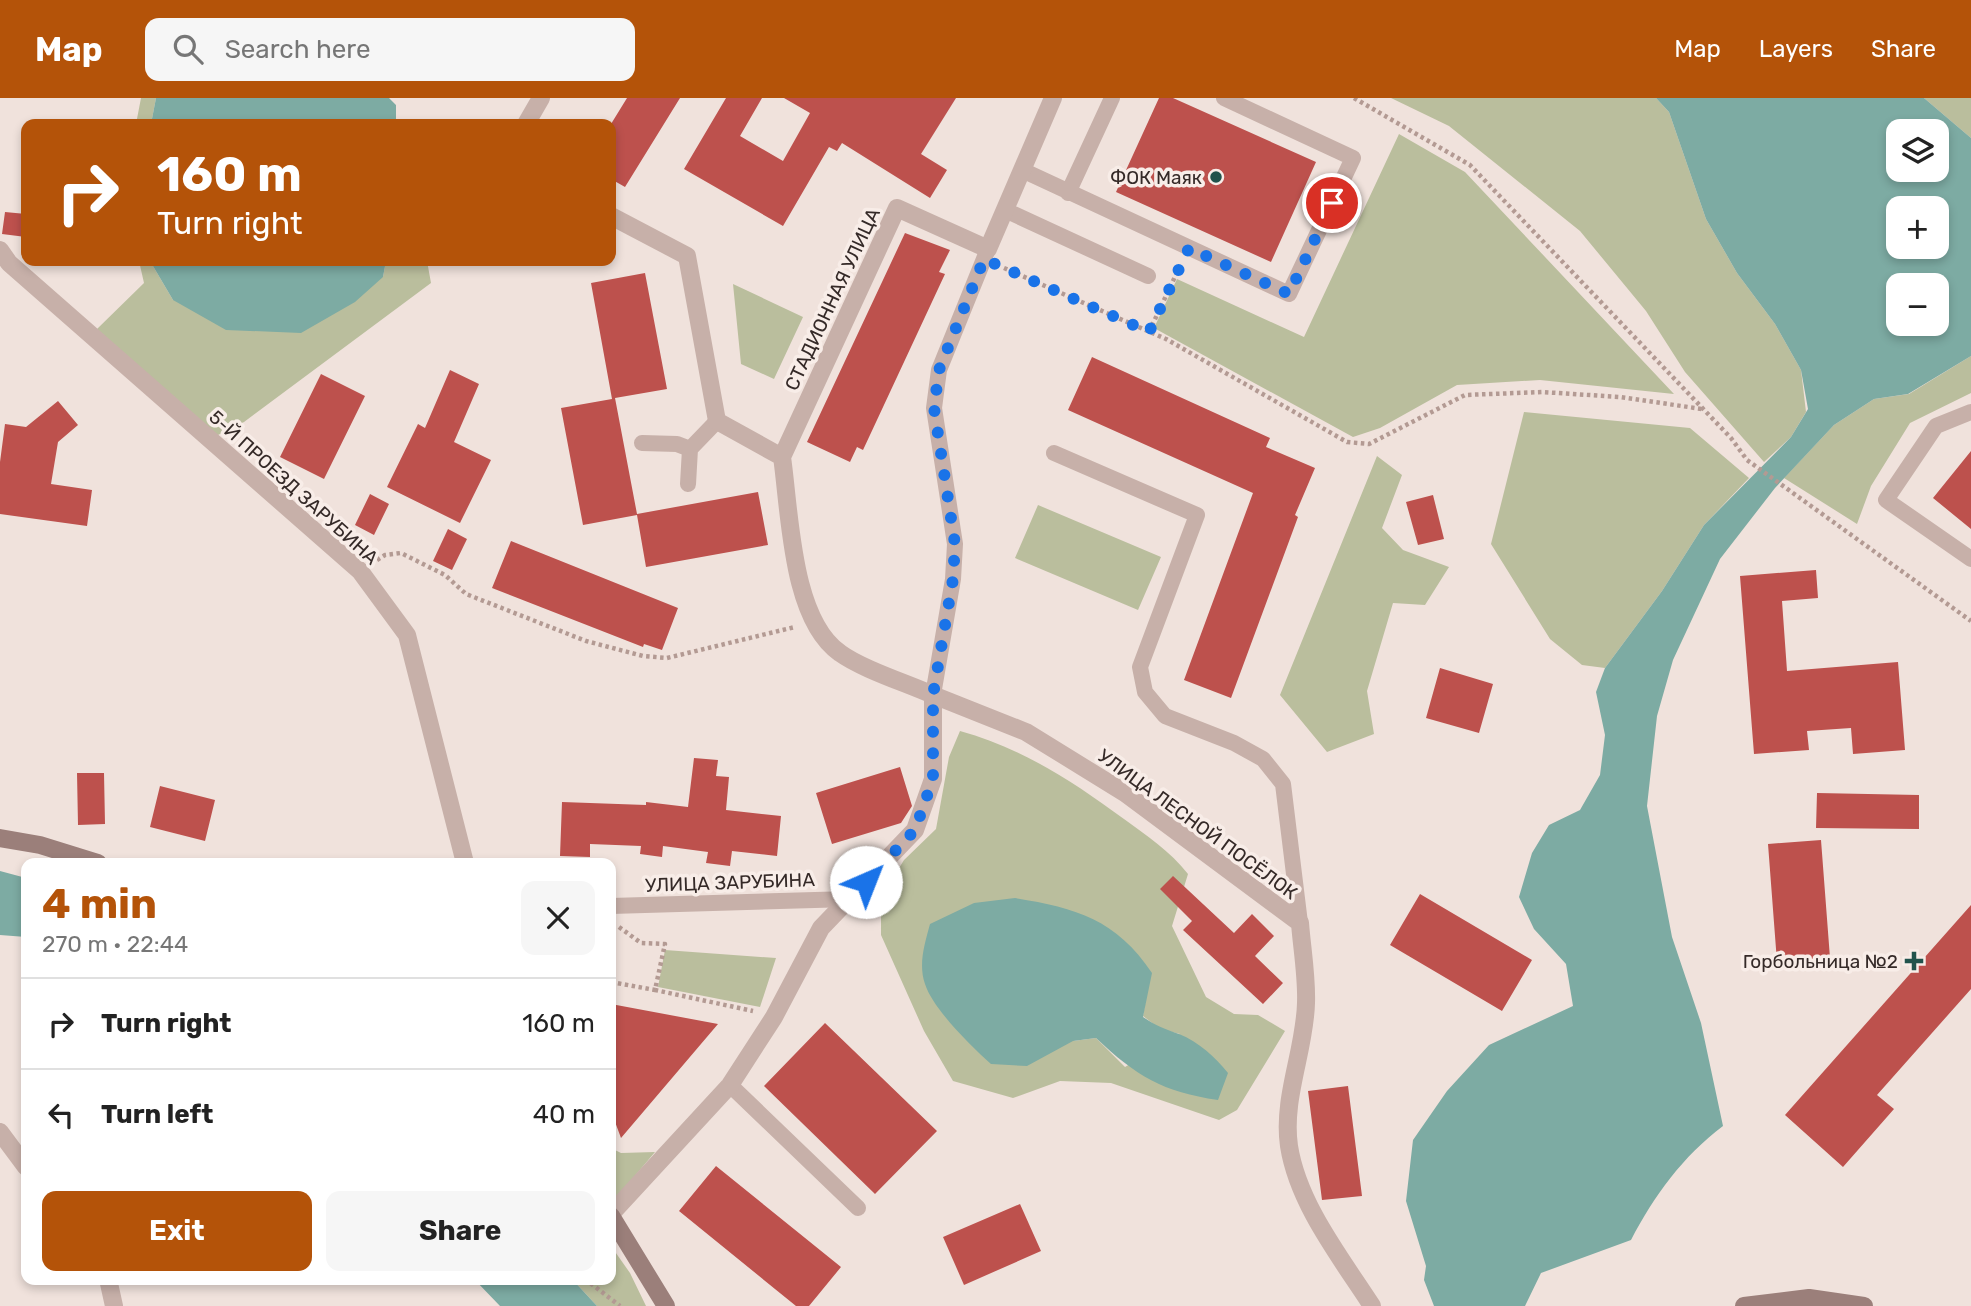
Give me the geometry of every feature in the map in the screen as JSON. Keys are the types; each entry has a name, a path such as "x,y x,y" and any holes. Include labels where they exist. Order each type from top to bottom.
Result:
{"street":[{"path":"529,119 541,98"},
{"path":"986,254 1054,98"},
{"name":"СТАДИОННАЯ УЛИЦА","path":"782,457 897,208 986,254"},
{"path":"616,219 687,256 717,421 782,457 797,567 813,624"},
{"name":"5-Й ПРОЕЗД ЗАРУБИНА","path":"0,250 9,263 360,571 407,635 464,858"},
{"name":"УЛИЦА ЛЕСНОЙ ПОСЁЛОК","path":"813,624 839,653 933,695 1026,732 1125,793 1300,923 1307,1003 1289,1109 1289,1146 1302,1186 1325,1233 1372,1306"},
{"path":"616,1210 730,1085 774,1017 821,928 915,830 933,779 933,695"},
{"path":"0,838 40,845 82,858"},
{"path":"0,1132 21,1160"},
{"path":"616,1223 666,1306"},
{"path":"109,1285 114,1306"},
{"path":"1744,1306 1809,1302 1864,1306"}],"lane":[{"path":"1068,193 1112,98"},
{"path":"1022,170 1289,294 1353,158 1224,98"},
{"path":"1005,209 1148,276"},
{"path":"933,695 953,579 955,544 934,408 939,370 986,254"},
{"path":"1971,412 1936,426 1886,500 1971,559"},
{"path":"688,484 690,449 717,421"},
{"path":"642,443 677,444 690,449"},
{"path":"1054,453 1197,515 1140,667 1145,692 1165,716 1234,743 1264,759 1283,784 1300,923"},
{"name":"УЛИЦА ЗАРУБИНА","path":"616,906 850,899"},
{"path":"730,1085 858,1208"}],"path":[{"path":"1354,98 1470,165 1704,410 1747,460 1971,621"},
{"path":"1149,332 1189,248"},
{"path":"986,254 1149,332 1347,442 1369,444 1465,395 1542,391 1620,397 1704,410"},
{"path":"360,571 385,555 401,553 446,575 466,594 586,641 655,657 667,658 771,631 813,624"},
{"path":"616,925 641,943 665,944 655,990"},
{"path":"616,983 726,1003"},
{"path":"592,1285 620,1306"}],"green space":[{"path":"141,98 156,98 152,119 137,119"},
{"path":"1391,98 1656,98 1669,112 1706,219 1737,273 1775,324 1801,370 1806,412 1791,437 1764,462 1685,372 1646,311 1580,231 1449,126"},
{"path":"1924,98 1971,98 1971,138"},
{"path":"1399,134 1465,172 1674,394 1540,380 1457,385 1380,428 1353,437 1154,328 1177,279 1304,337"},
{"path":"140,266 153,266 173,300 383,277 385,266 428,266 431,283 244,422 214,437 97,329 144,283"},
{"path":"733,284 803,317 774,379 741,364"},
{"path":"1971,356 1971,393 1910,423 1871,486 1857,524 1784,478 1834,425 1874,399 1909,394"},
{"path":"1524,412 1690,428 1749,478 1704,525 1662,591 1605,668 1582,665 1550,639 1491,544"},
{"path":"1377,456 1402,475 1382,528 1403,550 1449,567 1425,605 1393,603 1367,691 1374,734 1327,752 1280,695"},
{"path":"1038,505 1161,557 1138,610 1015,558"},
{"path":"960,731 1025,756 1066,779 1124,819 1166,851 1188,874 1172,926 1206,997 1234,1014 1258,1015 1285,1031 1237,1110 1219,1120 1111,1083 1060,1081 1013,1098 953,1081 924,1031 881,935 881,898 904,860 936,829 949,757","holes":["1146,998 1143,1016 1160,1029 1180,1034 1125,1067 1096,1038 1073,1041"]},
{"path":"665,950 776,958 760,1007 658,987"},
{"path":"616,1150 621,1153 655,1152 616,1198"},
{"path":"616,1253 630,1273 646,1306 597,1306 578,1285 616,1285"}],"water":[{"path":"156,98 389,98 396,105 396,119 152,119"},
{"path":"1656,98 1924,98 1949,119 1886,119 1886,182 1949,182 1949,119 1971,138 1971,356 1908,394 1874,399 1834,425 1775,488 1720,559 1673,660 1657,716 1647,806 1672,937 1701,1023 1723,1126 1682,1164 1649,1208 1631,1240 1541,1273 1525,1306 1434,1306 1424,1280 1426,1266 1406,1201 1413,1140 1447,1091 1489,1045 1573,1006 1566,964 1534,929 1519,897 1532,853 1549,825 1580,810 1600,775 1605,735 1596,692 1605,668 1662,591 1704,525 1791,437 1808,409 1801,370 1775,324 1737,273 1706,219 1669,112"},
{"path":"153,266 385,266 383,277 355,302 301,333 226,330 173,300"},
{"path":"0,871 21,877 21,937 0,935"},
{"path":"1015,898 1076,912 1109,928 1124,940 1152,973 1143,1017 1193,1041 1223,1067 1228,1073 1218,1100 1181,1092 1151,1080 1124,1063 1096,1038 1073,1041 1027,1066 991,1064 973,1047 944,1016 925,984 922,961 930,924 974,903"},
{"path":"480,1285 578,1285 597,1306 500,1306"}],"building":[{"path":"627,98 680,98 625,187 616,182 614,119"},
{"path":"726,98 762,98 740,136 783,161 810,113 784,98 956,98 921,154 947,170 930,198 842,143 837,151 829,147 783,226 684,169"},
{"name":"ФОК Маяк","path":"1159,98 1173,98 1316,162 1271,262 1116,192"},
{"path":"5,212 21,214 21,236 2,234"},
{"path":"905,233 950,250 939,272 945,274 863,450 857,447 850,462 807,442"},
{"path":"645,273 667,389 615,398 637,514 758,492 768,545 646,567 637,515 583,525 561,408 612,399 591,283"},
{"path":"1092,357 1270,438 1266,447 1315,468 1295,515 1298,517 1231,698 1184,680 1253,493 1068,410"},
{"path":"450,370 479,384 454,442 491,460 460,523 387,487 418,424 425,428"},
{"path":"321,374 365,396 324,479 280,457"},
{"path":"58,401 78,425 58,442 51,484 92,490 87,526 0,514 0,462 5,424 26,427"},
{"path":"1971,451 1971,529 1933,498"},
{"path":"370,494 389,504 374,535 355,525"},
{"path":"1433,495 1444,539 1418,545 1406,502"},
{"path":"448,529 467,539 452,570 433,561"},
{"path":"511,541 678,608 662,650 644,644 643,647 492,588"},
{"path":"1816,570 1818,598 1782,601 1787,671 1898,662 1905,750 1853,754 1851,728 1807,731 1809,750 1754,754 1740,576"},
{"path":"1440,668 1493,684 1479,733 1426,718"},
{"path":"694,758 718,760 716,776 729,777 726,810 781,816 777,856 732,851 730,866 706,863 708,852 663,846 662,857 640,854 641,846 590,844 590,857 560,856 562,802 646,805 646,802 688,807"},
{"path":"900,767 912,806 901,823 832,844 816,793"},
{"path":"77,773 104,773 105,824 78,825"},
{"path":"160,786 215,800 205,841 150,827"},
{"path":"1817,793 1919,795 1919,829 1816,828"},
{"path":"1821,840 1830,958 1777,962 1768,844"},
{"path":"1173,876 1234,933 1252,914 1274,936 1255,956 1283,983 1263,1004 1183,930 1192,921 1160,889"},
{"path":"1420,894 1532,960 1502,1011 1390,945"},
{"path":"1971,905 1971,989 1877,1095 1894,1109 1843,1167 1785,1115"},
{"path":"616,1005 718,1024 621,1138 616,1124"},
{"path":"825,1023 937,1131 875,1194 764,1086"},
{"path":"1348,1086 1362,1196 1322,1200 1308,1091"},
{"path":"716,1166 841,1267 809,1306 796,1306 679,1211"},
{"path":"1020,1204 1041,1251 964,1285 943,1237"}],"place":[{"name":"ФОК Маяк","path":"1216,177"},
{"name":"Горбольница №2","path":"1914,961"}],"route":[{"path":"866,882 915,830 933,779 933,695 953,579 955,544 934,408 939,370 984,259 1149,332 1189,248 1289,294 1332,203"}]}
